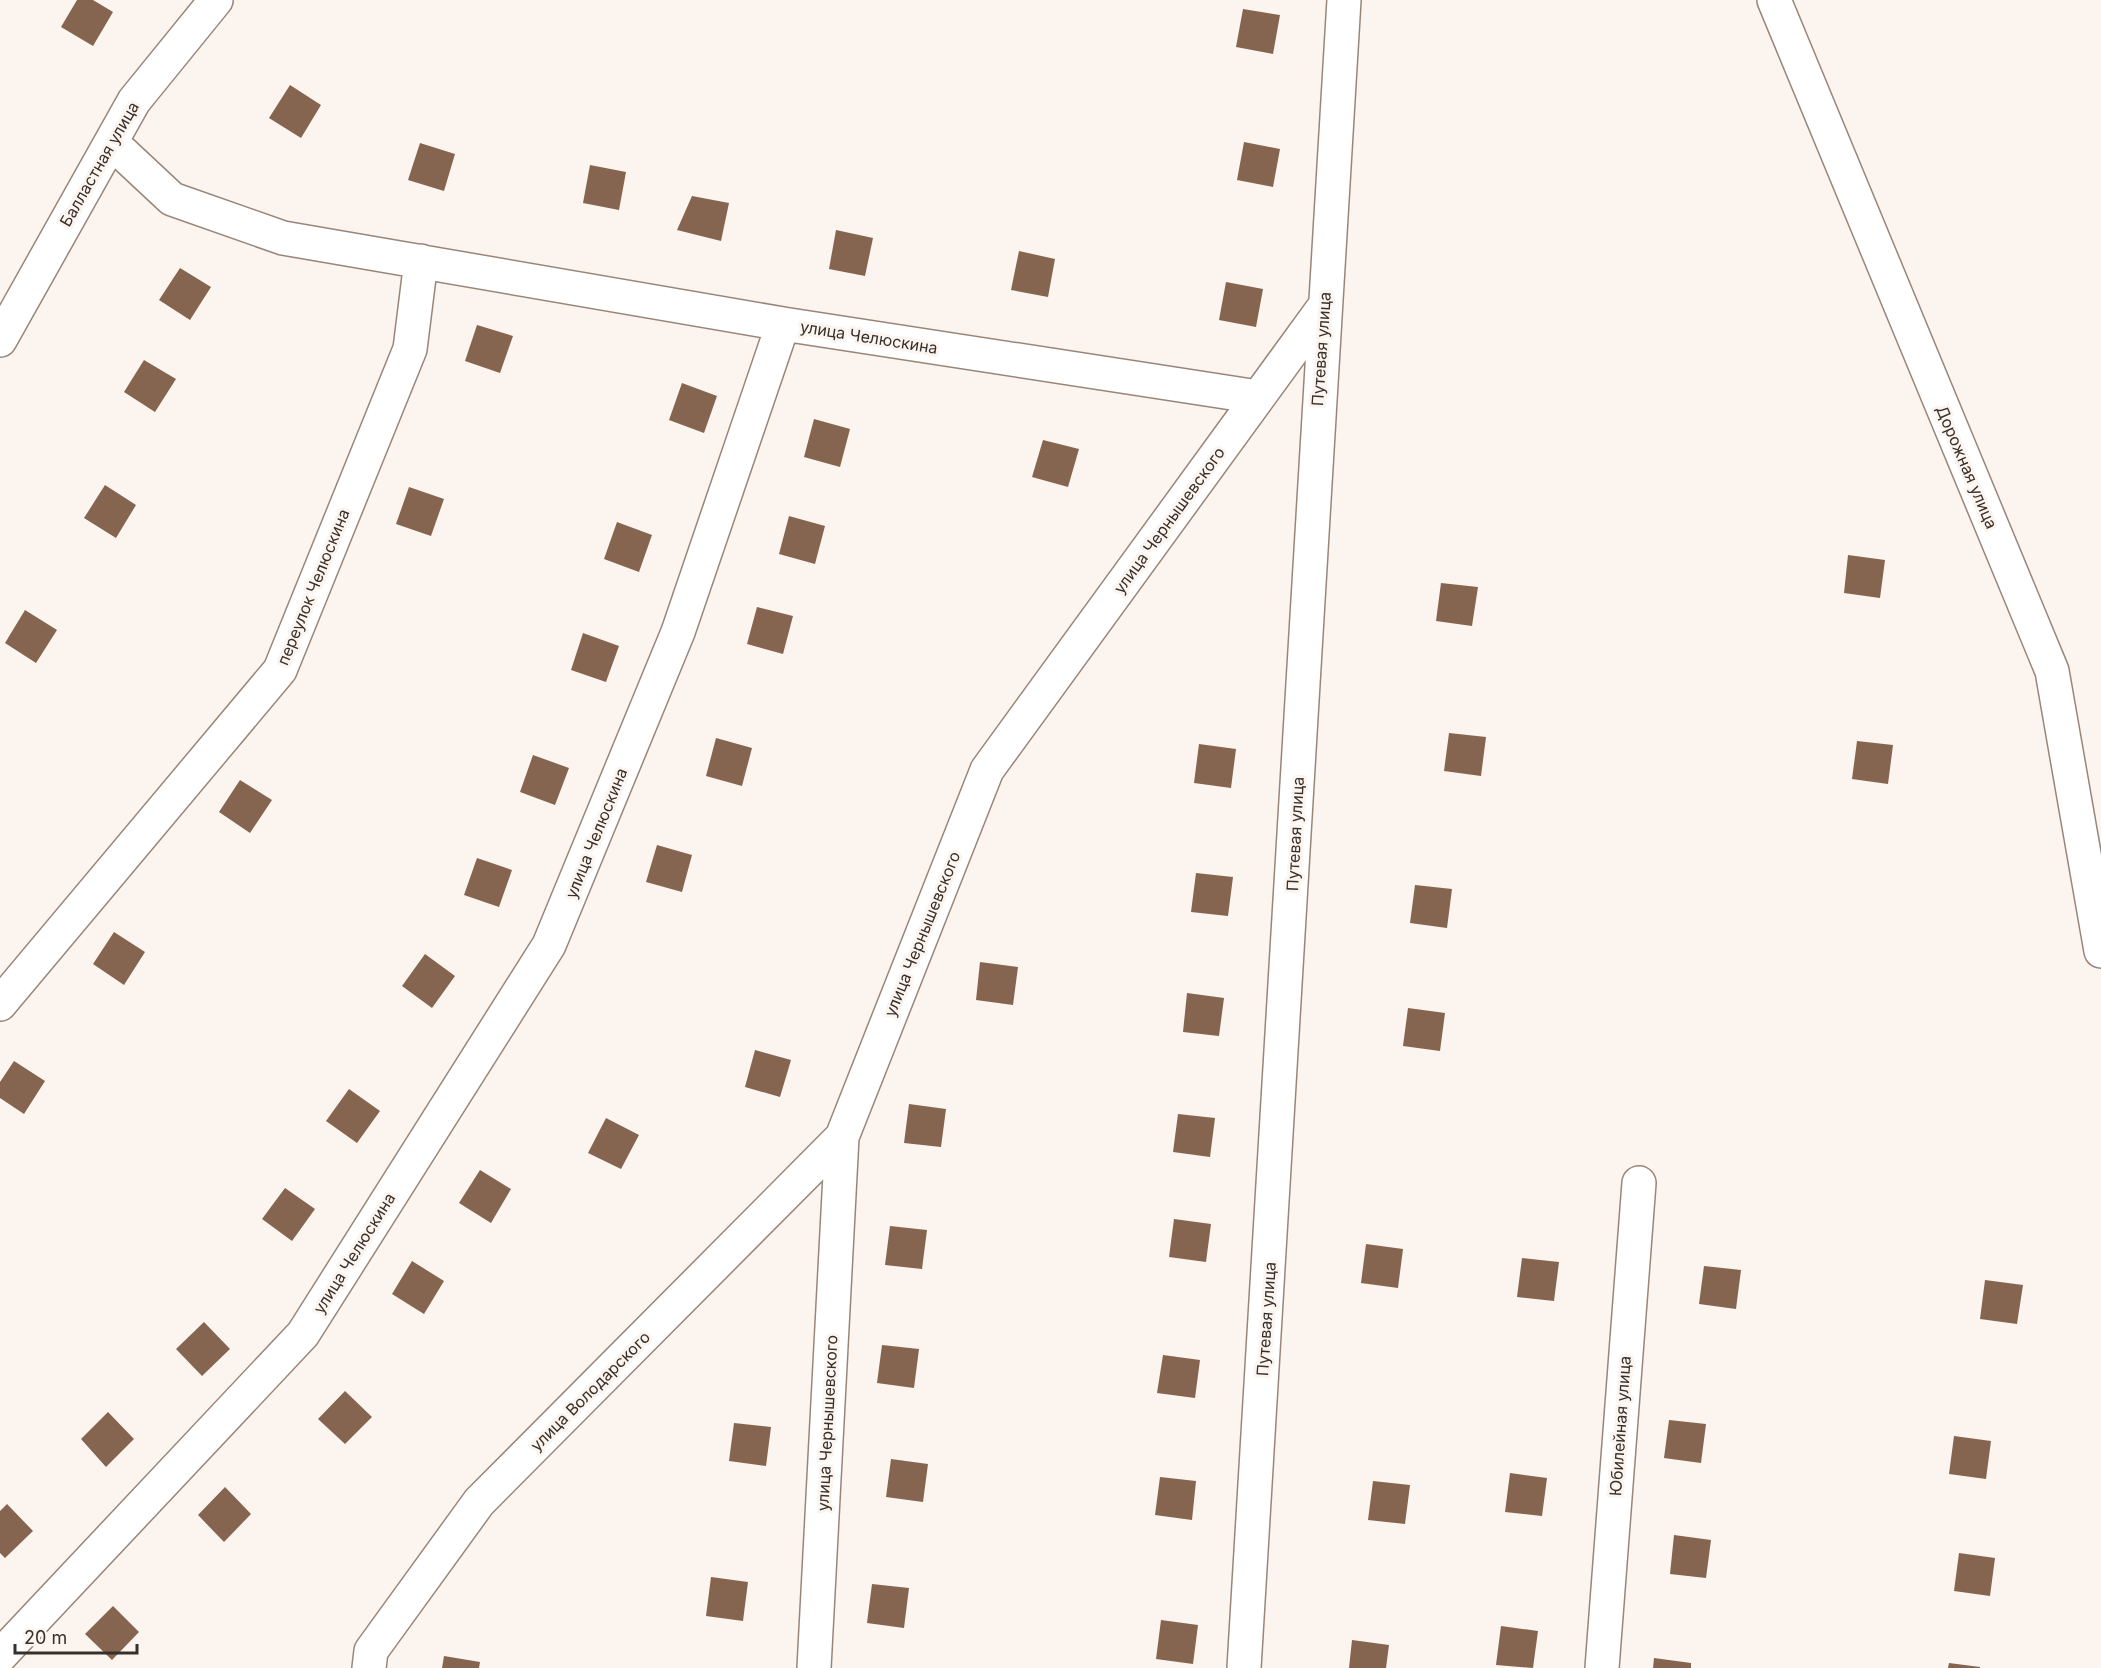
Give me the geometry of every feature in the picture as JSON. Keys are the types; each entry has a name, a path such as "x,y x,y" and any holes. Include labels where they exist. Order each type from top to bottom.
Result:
{"street":[{"name":"Балластная улица","path":"0,340 134,101 216,0"},
{"name":"Путевая улица","path":"1244,1668 1279,1124 1324,307 1344,0"},
{"name":"Дорожная улица","path":"1774,0 2052,671 2101,951"},
{"path":"111,142 172,199 283,238 783,324"},
{"name":"переулок Челюскина","path":"0,1004 280,670 410,349 421,261"},
{"name":"улица Чернышевского","path":"814,1668 842,1137 987,770 1324,307"},
{"name":"улица Челюскина","path":"0,1656 303,1334 549,945 678,632 783,324 1258,398"},
{"name":"улица Володарского","path":"369,1668 371,1651 479,1502 842,1137"},
{"name":"Юбилейная улица","path":"1602,1668 1639,1183"}],"building":[{"path":"77,0 93,0 113,12 93,46 61,27"},
{"path":"1243,9 1280,15 1273,54 1236,47"},
{"path":"290,85 321,105 301,138 269,118"},
{"path":"1244,142 1280,149 1273,187 1237,180"},
{"path":"420,143 455,154 444,191 408,180"},
{"path":"590,165 626,172 619,210 583,203"},
{"path":"692,196 729,203 721,241 677,230"},
{"path":"836,230 873,238 865,276 829,269"},
{"path":"1019,251 1055,259 1048,297 1011,290"},
{"path":"180,268 211,287 190,320 159,300"},
{"path":"1226,282 1263,289 1256,327 1219,320"},
{"path":"477,325 513,336 500,373 465,361"},
{"path":"144,360 176,379 155,412 124,392"},
{"path":"682,383 717,396 704,433 669,420"},
{"path":"814,419 850,429 840,467 804,457"},
{"path":"1043,440 1079,449 1068,487 1032,477"},
{"path":"105,485 136,505 116,538 84,518"},
{"path":"409,487 444,499 431,536 396,524"},
{"path":"789,516 825,526 815,564 779,554"},
{"path":"617,522 652,535 639,572 604,559"},
{"path":"1848,555 1885,560 1880,598 1844,593"},
{"path":"1441,583 1478,587 1472,626 1436,621"},
{"path":"757,607 793,616 783,654 747,644"},
{"path":"25,610 57,630 36,663 5,643"},
{"path":"583,633 619,646 606,682 571,670"},
{"path":"1449,733 1486,737 1481,776 1444,771"},
{"path":"716,738 752,748 742,786 706,776"},
{"path":"1857,741 1893,745 1888,784 1852,779"},
{"path":"1199,744 1236,749 1231,788 1194,783"},
{"path":"533,755 569,768 555,805 520,792"},
{"path":"240,780 272,800 250,833 219,812"},
{"path":"657,845 692,855 682,892 646,882"},
{"path":"477,858 512,870 499,907 464,895"},
{"path":"1196,873 1233,877 1228,916 1191,912"},
{"path":"1415,885 1452,889 1447,928 1410,923"},
{"path":"114,932 145,952 124,985 93,964"},
{"path":"425,954 455,976 432,1008 402,986"},
{"path":"980,962 1018,967 1013,1005 976,1000"},
{"path":"1187,993 1224,998 1219,1036 1183,1032"},
{"path":"1408,1008 1445,1013 1440,1051 1403,1046"},
{"path":"755,1050 791,1060 780,1097 745,1087"},
{"path":"14,1061 45,1081 24,1114 0,1098 0,1082"},
{"path":"349,1089 380,1111 357,1143 326,1121"},
{"path":"909,1104 946,1109 941,1147 904,1143"},
{"path":"1178,1114 1215,1118 1210,1157 1173,1152"},
{"path":"606,1118 639,1135 621,1169 588,1153"},
{"path":"480,1170 511,1189 491,1223 459,1203"},
{"path":"285,1188 315,1209 292,1241 262,1219"},
{"path":"1174,1219 1211,1224 1206,1262 1169,1257"},
{"path":"890,1226 927,1230 922,1269 885,1265"},
{"path":"1366,1244 1403,1249 1398,1288 1361,1283"},
{"path":"1522,1258 1559,1262 1554,1301 1517,1297"},
{"path":"412,1261 444,1281 424,1314 392,1294"},
{"path":"1704,1266 1741,1270 1736,1309 1699,1304"},
{"path":"1985,1280 2023,1285 2017,1324 1980,1319"},
{"path":"204,1322 230,1349 202,1376 176,1349"},
{"path":"882,1345 919,1349 914,1388 877,1383"},
{"path":"1163,1355 1200,1360 1195,1398 1157,1393"},
{"path":"345,1391 372,1417 345,1444 318,1419"},
{"path":"108,1412 134,1439 106,1467 81,1439"},
{"path":"1669,1420 1706,1424 1701,1463 1664,1458"},
{"path":"734,1423 771,1427 766,1466 729,1461"},
{"path":"1954,1436 1991,1441 1986,1479 1949,1474"},
{"path":"891,1459 928,1464 923,1502 886,1497"},
{"path":"1510,1473 1547,1478 1542,1516 1505,1512"},
{"path":"1160,1477 1196,1481 1192,1520 1155,1515"},
{"path":"1373,1481 1410,1485 1405,1524 1368,1520"},
{"path":"225,1487 251,1514 224,1542 198,1515"},
{"path":"7,1504 33,1531 5,1558 0,1553 0,1511"},
{"path":"1674,1535 1711,1540 1706,1578 1670,1574"},
{"path":"1959,1553 1995,1558 1990,1596 1954,1591"},
{"path":"711,1577 748,1582 743,1621 706,1616"},
{"path":"872,1584 909,1588 904,1628 867,1623"},
{"path":"113,1606 139,1632 112,1660 85,1634"},
{"path":"1161,1620 1198,1625 1193,1664 1156,1659"},
{"path":"1501,1626 1538,1631 1533,1668 1496,1665"},
{"path":"1352,1640 1389,1645 1386,1668 1349,1668"},
{"path":"444,1656 480,1662 479,1668 442,1668"},
{"path":"1654,1658 1691,1663 1691,1668 1653,1668"},
{"path":"1949,1663 1980,1667 1980,1668 1948,1668"}]}
